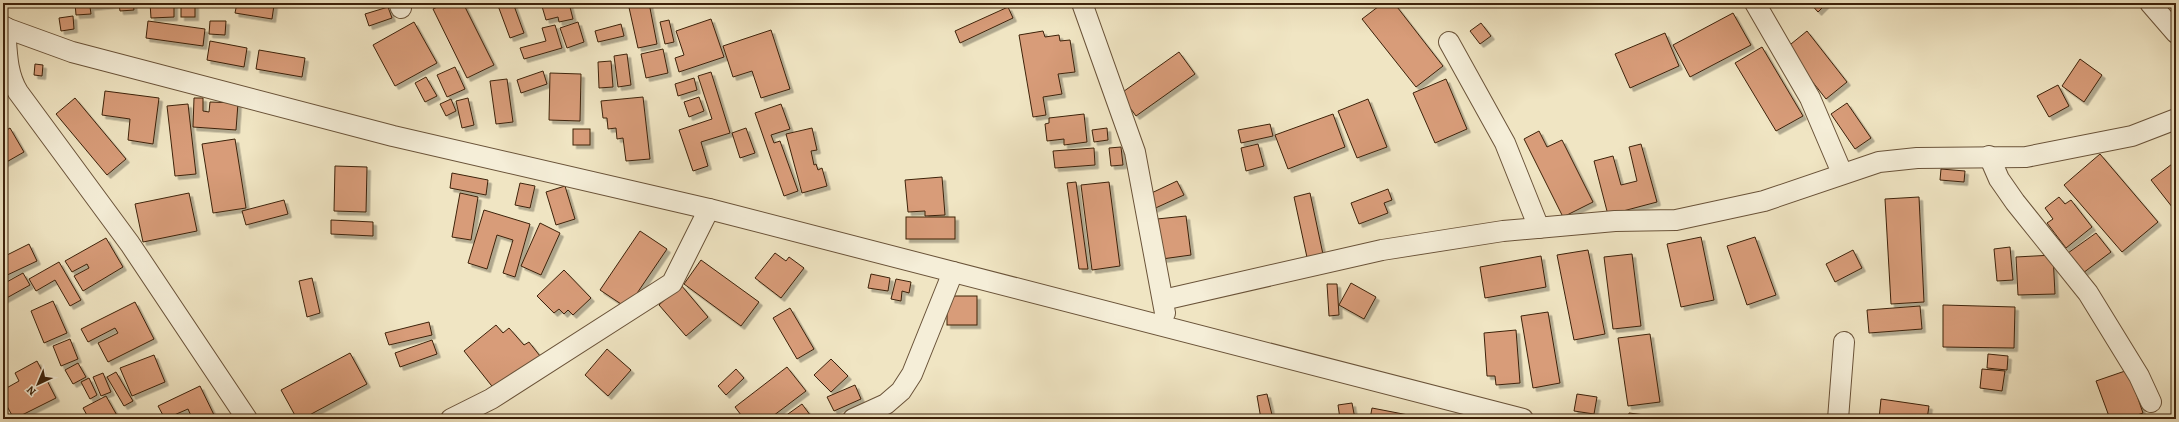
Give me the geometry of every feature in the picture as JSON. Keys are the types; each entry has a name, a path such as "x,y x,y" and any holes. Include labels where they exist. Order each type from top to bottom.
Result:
{"street":[{"path":"1082,3 1134,152 1168,327"},
{"path":"1755,3 1810,98 1842,173"},
{"path":"2150,3 2176,33"},
{"path":"247,419 130,244 18,92 8,69 4,27 72,52 393,136 709,209 1523,419"},
{"path":"1449,42 1505,143 1539,228"},
{"path":"1163,300 1382,250 1503,231 1615,221 1676,220 1764,201 1842,173 1879,162 1917,158 1989,156 2026,157 2132,136 2176,119"},
{"path":"1989,156 2000,179 2015,202 2088,293 2139,376 2151,402"},
{"path":"451,419 491,398 672,283 709,209"},
{"path":"853,419 886,404 901,391 912,374 953,272"},
{"path":"1838,419 1844,342"}],"building":[{"path":"75,3 133,3 134,10 120,11 119,4 90,7 91,14 76,15"},
{"path":"150,3 174,3 174,17 151,18"},
{"path":"181,3 195,3 195,17 181,17"},
{"path":"237,3 274,5 272,19 235,13"},
{"path":"446,3 463,3 494,65 467,78 433,9"},
{"path":"497,3 513,3 524,33 510,38"},
{"path":"541,3 569,3 573,19 559,22 558,17 546,20"},
{"path":"628,3 649,3 657,44 638,48"},
{"path":"1383,3 1394,3 1443,66 1416,87 1362,19"},
{"path":"1810,3 1827,3 1818,12"},
{"path":"388,7 392,18 369,26 365,14"},
{"path":"1008,7 1013,18 960,43 955,31"},
{"path":"1733,13 1751,45 1690,77 1673,45"},
{"path":"73,16 74,29 61,31 59,18"},
{"path":"711,19 724,57 679,72 675,58 684,55 676,31"},
{"path":"669,20 674,42 665,44 660,22"},
{"path":"148,21 205,29 203,46 146,38"},
{"path":"210,21 226,21 225,35 209,34"},
{"path":"414,22 437,63 395,86 373,45"},
{"path":"578,22 584,42 567,48 560,28"},
{"path":"1481,23 1491,36 1480,44 1470,31"},
{"path":"621,24 624,36 598,42 595,31"},
{"path":"555,25 562,48 524,59 520,48 546,41 542,28"},
{"path":"771,30 790,89 761,98 752,71 733,77 723,46"},
{"path":"1043,31 1045,37 1059,35 1060,41 1070,40 1075,72 1058,74 1062,94 1043,97 1046,115 1033,117 1019,35"},
{"path":"1807,31 1847,82 1826,99 1786,48"},
{"path":"1665,33 1679,66 1630,88 1615,54"},
{"path":"210,41 247,48 244,67 207,60"},
{"path":"1762,47 1803,116 1776,131 1735,63"},
{"path":"663,49 668,73 646,78 641,54"},
{"path":"259,50 305,58 302,77 256,69"},
{"path":"1179,52 1195,74 1136,116 1120,94"},
{"path":"627,54 631,85 618,87 614,56"},
{"path":"2080,59 2102,75 2084,102 2062,86"},
{"path":"611,61 613,87 599,88 598,62"},
{"path":"35,64 43,65 42,76 34,75"},
{"path":"455,67 465,89 447,97 437,75"},
{"path":"543,71 547,84 521,93 517,80"},
{"path":"711,72 730,133 701,142 708,166 693,171 679,130 712,119 698,76"},
{"path":"550,73 581,74 580,121 549,120"},
{"path":"426,77 437,96 425,102 415,83"},
{"path":"694,78 697,90 678,96 675,84"},
{"path":"507,79 513,122 496,124 490,81"},
{"path":"1446,79 1467,129 1435,143 1413,93"},
{"path":"2058,85 2069,106 2049,117 2037,96"},
{"path":"105,91 159,98 153,144 128,140 130,119 102,115"},
{"path":"643,97 650,159 626,161 623,138 617,139 616,128 608,129 607,118 603,118 601,101"},
{"path":"699,97 704,111 689,117 684,102"},
{"path":"75,98 126,159 107,175 56,114"},
{"path":"194,98 203,98 203,111 209,112 210,102 238,103 236,130 193,127"},
{"path":"468,98 474,125 462,128 456,101"},
{"path":"451,99 456,111 446,116 440,104"},
{"path":"1368,99 1387,147 1357,158 1338,111"},
{"path":"1847,103 1871,138 1855,149 1831,114"},
{"path":"188,104 196,174 175,176 167,106"},
{"path":"781,104 790,129 771,135 774,143 780,141 798,191 784,196 755,113"},
{"path":"1084,114 1087,142 1064,145 1064,139 1047,141 1045,124 1049,123 1049,118"},
{"path":"1333,114 1345,147 1288,169 1275,135"},
{"path":"1270,124 1273,136 1241,143 1238,130"},
{"path":"10,128 24,152 3,164 3,132"},
{"path":"746,128 755,153 740,158 732,133"},
{"path":"812,128 817,150 811,151 814,165 816,164 818,170 822,168 827,186 802,193 786,134"},
{"path":"1107,128 1108,140 1094,142 1092,130"},
{"path":"573,129 590,129 590,145 573,145"},
{"path":"1539,131 1547,147 1562,140 1593,202 1563,217 1524,139"},
{"path":"235,139 246,208 213,213 202,144"},
{"path":"1258,144 1264,166 1246,171 1241,148"},
{"path":"1641,144 1657,202 1608,215 1594,161 1613,156 1621,185 1637,181 1629,147"},
{"path":"1121,147 1123,165 1111,166 1109,148"},
{"path":"1094,148 1095,165 1055,168 1053,151"},
{"path":"2100,154 2158,222 2122,252 2064,185"},
{"path":"2176,161 2176,212 2151,180"},
{"path":"335,166 367,167 366,212 334,211"},
{"path":"1941,169 1965,171 1964,182 1940,180"},
{"path":"452,173 488,180 486,195 450,188"},
{"path":"942,177 945,215 925,216 925,211 908,212 905,180"},
{"path":"1177,181 1184,195 1149,211 1143,197"},
{"path":"1076,182 1088,269 1079,269 1067,183"},
{"path":"1109,182 1120,266 1092,270 1081,185"},
{"path":"520,183 535,186 530,208 515,205"},
{"path":"565,186 575,219 556,225 546,192"},
{"path":"1388,189 1392,200 1384,203 1388,213 1359,224 1351,203"},
{"path":"189,193 197,231 143,242 135,204"},
{"path":"460,193 478,197 471,240 452,237"},
{"path":"1310,193 1324,259 1308,262 1294,197"},
{"path":"1919,197 1924,302 1891,304 1885,199"},
{"path":"2059,197 2065,204 2071,200 2092,227 2066,248 2047,223 2053,219 2045,208"},
{"path":"284,200 288,214 246,225 242,211"},
{"path":"484,210 530,224 515,277 503,273 513,240 497,235 487,269 468,263"},
{"path":"1186,216 1191,255 1162,259 1157,219"},
{"path":"906,217 955,217 955,239 906,239"},
{"path":"331,220 373,222 373,236 331,234"},
{"path":"540,223 560,233 541,275 521,266"},
{"path":"640,231 667,249 627,308 600,290"},
{"path":"2096,233 2111,252 2083,273 2068,253"},
{"path":"1701,237 1714,300 1681,307 1667,244"},
{"path":"1755,237 1776,295 1747,305 1727,246"},
{"path":"106,238 123,267 83,291 74,276 89,268 87,264 72,272 65,261"},
{"path":"29,244 37,261 3,277 3,257"},
{"path":"2010,247 2013,280 1997,281 1994,249"},
{"path":"1588,250 1605,334 1574,340 1557,255"},
{"path":"1853,250 1862,268 1835,282 1826,264"},
{"path":"775,253 786,261 789,257 804,268 781,298 755,278"},
{"path":"1632,254 1641,326 1613,329 1604,257"},
{"path":"2053,255 2055,294 2018,295 2016,257"},
{"path":"1541,256 1546,287 1485,298 1480,267"},
{"path":"701,260 759,302 741,326 684,284"},
{"path":"59,262 81,300 70,306 55,280 36,291 29,279"},
{"path":"564,270 591,298 573,315 568,310 564,314 559,309 554,313 537,296"},
{"path":"23,273 30,285 3,300 3,284"},
{"path":"871,274 890,278 888,291 868,288"},
{"path":"312,278 320,313 307,317 299,281"},
{"path":"896,279 911,282 909,293 902,291 901,301 891,299"},
{"path":"1351,283 1376,297 1364,319 1339,305"},
{"path":"1327,284 1337,284 1339,315 1329,316"},
{"path":"681,285 708,317 686,336 659,305"},
{"path":"947,296 977,296 977,325 947,325"},
{"path":"53,301 67,333 44,343 31,311"},
{"path":"135,302 154,339 108,362 98,343 118,333 115,328 88,342 81,329"},
{"path":"1943,305 2015,307 2014,348 1943,347"},
{"path":"1920,306 1922,329 1869,333 1867,310"},
{"path":"790,308 814,349 797,359 773,318"},
{"path":"1548,312 1560,383 1533,388 1521,316"},
{"path":"429,322 432,335 389,345 385,333"},
{"path":"496,325 503,333 509,328 524,345 529,342 540,356 495,390 464,351"},
{"path":"1516,330 1520,383 1496,385 1495,376 1487,376 1484,333"},
{"path":"1650,334 1660,402 1628,406 1618,338"},
{"path":"70,339 78,359 61,366 53,346"},
{"path":"432,340 437,354 400,367 395,353"},
{"path":"607,349 631,370 608,396 585,375"},
{"path":"350,353 367,384 302,419 297,419 281,390"},
{"path":"1988,354 2008,356 2007,370 1987,368"},
{"path":"154,355 165,382 132,396 120,368"},
{"path":"831,359 848,376 831,392 814,375"},
{"path":"37,361 56,398 14,419 3,399 3,390 19,381 15,373"},
{"path":"78,363 86,377 73,384 65,370"},
{"path":"787,367 806,391 769,419 744,419 735,407"},
{"path":"736,369 744,378 726,395 718,386"},
{"path":"1982,369 2005,371 2002,391 1980,388"},
{"path":"2128,370 2143,413 2126,419 2110,419 2096,381"},
{"path":"116,372 133,401 124,406 107,377"},
{"path":"103,373 111,392 101,396 93,377"},
{"path":"89,378 97,395 90,399 81,382"},
{"path":"855,385 861,399 834,411 827,397"},
{"path":"200,386 216,419 189,419 192,418 188,409 165,419 158,406"},
{"path":"1267,394 1273,419 1261,419 1257,396"},
{"path":"1577,394 1597,397 1594,414 1574,411"},
{"path":"106,396 119,419 89,419 83,408"},
{"path":"1881,399 1929,406 1927,419 1879,419"},
{"path":"1352,403 1355,419 1340,419 1338,405"},
{"path":"802,404 813,419 781,419"},
{"path":"1372,408 1429,419 1370,419"},
{"path":"1629,413 1661,417 1660,419 1628,419"}]}
